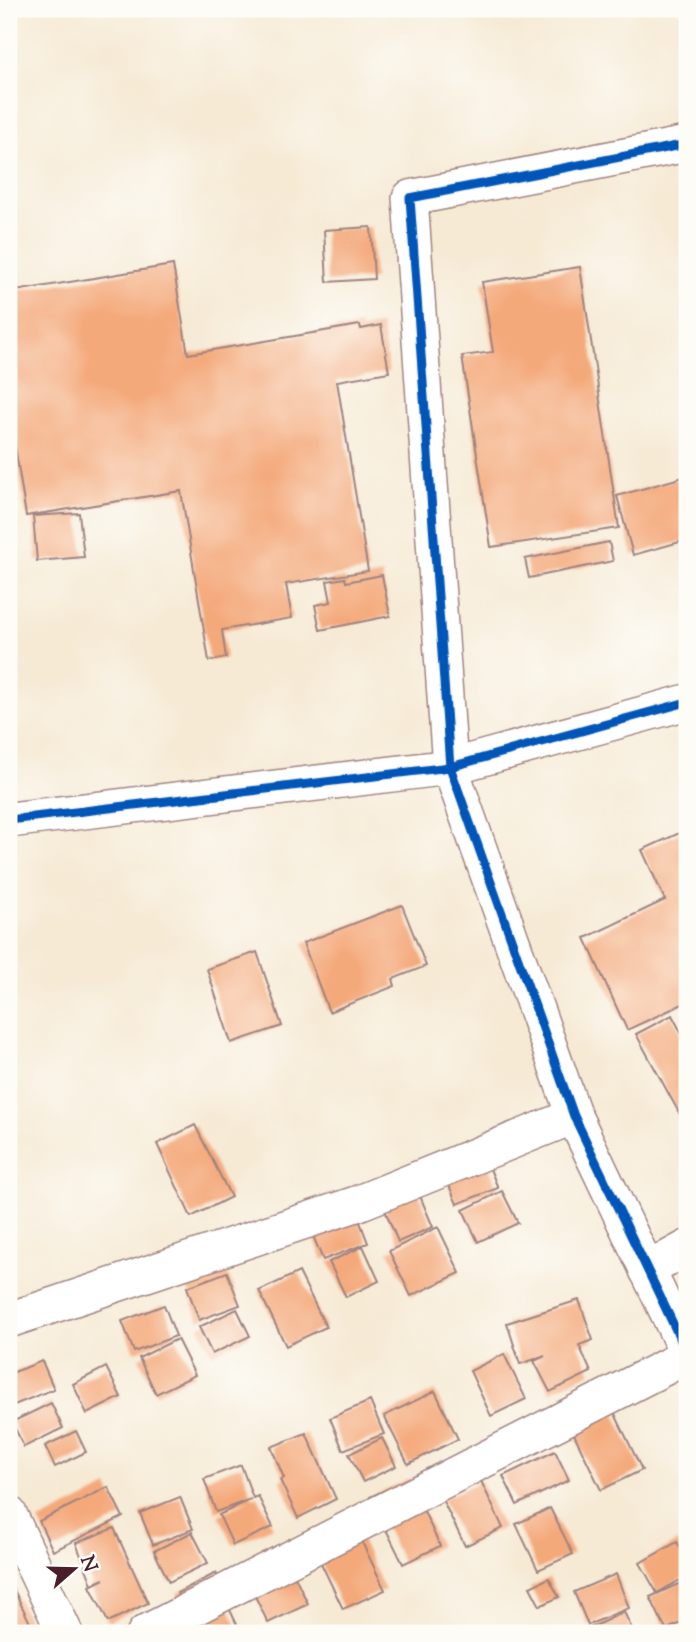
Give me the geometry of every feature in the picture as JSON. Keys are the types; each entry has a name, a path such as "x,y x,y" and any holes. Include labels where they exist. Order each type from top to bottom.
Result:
{"street":[{"path":"145,1633 687,1354 574,1116 450,767 410,198 687,144"},
{"path":"9,820 450,767 687,702"},
{"path":"9,1320 356,1204 574,1116"},
{"path":"647,1270 687,1248"},
{"path":"9,1514 65,1633"}],"building":[{"path":"371,227 374,279 327,282 324,230"},
{"path":"173,265 188,354 360,325 361,329 381,325 389,372 337,381 368,571 286,584 292,618 222,630 226,658 209,661 181,491 26,516 9,408 9,292"},
{"path":"580,267 619,528 491,547 462,356 493,352 482,282"},
{"path":"687,476 687,540 633,555 617,496"},
{"path":"79,513 84,557 37,561 33,516"},
{"path":"609,542 613,561 529,578 525,559"},
{"path":"382,575 390,616 320,630 315,605 331,602 327,581 345,578 346,582"},
{"path":"686,830 687,1002 627,1030 585,938 665,900 642,850"},
{"path":"402,905 426,966 393,979 395,986 329,1012 303,943"},
{"path":"257,952 282,1026 231,1043 207,969"},
{"path":"672,1015 687,1044 687,1118 683,1120 636,1034"},
{"path":"195,1125 231,1197 191,1217 157,1144"},
{"path":"485,1157 498,1188 457,1204 444,1174"},
{"path":"415,1184 433,1227 398,1242 380,1198"},
{"path":"502,1191 518,1223 478,1242 463,1210"},
{"path":"354,1206 368,1243 323,1260 308,1224"},
{"path":"438,1227 460,1273 411,1296 389,1251"},
{"path":"363,1246 379,1281 346,1297 329,1262"},
{"path":"227,1272 240,1305 199,1320 187,1287"},
{"path":"299,1272 326,1327 286,1346 259,1291"},
{"path":"579,1300 593,1340 579,1345 591,1372 550,1392 534,1361 545,1356 520,1364 507,1323"},
{"path":"164,1305 176,1336 134,1352 122,1321"},
{"path":"237,1309 250,1336 212,1354 199,1327"},
{"path":"177,1339 195,1375 156,1394 139,1358"},
{"path":"504,1354 526,1399 491,1416 470,1371"},
{"path":"42,1361 54,1389 9,1407 9,1374"},
{"path":"106,1367 121,1397 87,1414 73,1384"},
{"path":"435,1391 458,1439 408,1464 384,1416"},
{"path":"370,1401 384,1434 343,1450 330,1418"},
{"path":"51,1403 63,1428 24,1447 12,1422"},
{"path":"614,1412 642,1470 601,1490 573,1432"},
{"path":"76,1431 86,1452 55,1467 45,1446"},
{"path":"306,1433 336,1499 298,1518 280,1480 284,1478 271,1447"},
{"path":"382,1438 396,1466 363,1482 349,1454"},
{"path":"555,1451 569,1480 517,1505 503,1476"},
{"path":"241,1465 253,1498 258,1496 273,1527 233,1545 219,1515 251,1499 216,1512 204,1479"},
{"path":"409,1479 440,1546 403,1564 370,1497"},
{"path":"481,1481 503,1528 465,1546 442,1499"},
{"path":"108,1487 123,1517 53,1551 39,1521"},
{"path":"180,1497 193,1529 153,1545 140,1513"},
{"path":"550,1508 573,1554 538,1570 516,1524"},
{"path":"114,1528 148,1603 108,1622 90,1586 104,1579 92,1584 76,1543"},
{"path":"192,1532 208,1563 169,1582 154,1551"},
{"path":"359,1536 385,1590 343,1609 318,1557"},
{"path":"677,1542 687,1559 687,1576 657,1593 640,1563"},
{"path":"293,1572 308,1604 268,1623 253,1592"},
{"path":"216,1573 241,1633 193,1633 189,1625 193,1623 177,1593"},
{"path":"616,1574 629,1608 588,1625 574,1592"},
{"path":"549,1578 559,1597 540,1606 530,1587"},
{"path":"9,1580 35,1633 9,1633"},
{"path":"687,1580 687,1620 666,1630 650,1597"},
{"path":"624,1612 634,1633 593,1633 590,1628"}],"cycle path":[{"path":"687,144 410,198 450,767 687,702"},
{"path":"9,820 450,767 574,1116 687,1353"}]}
